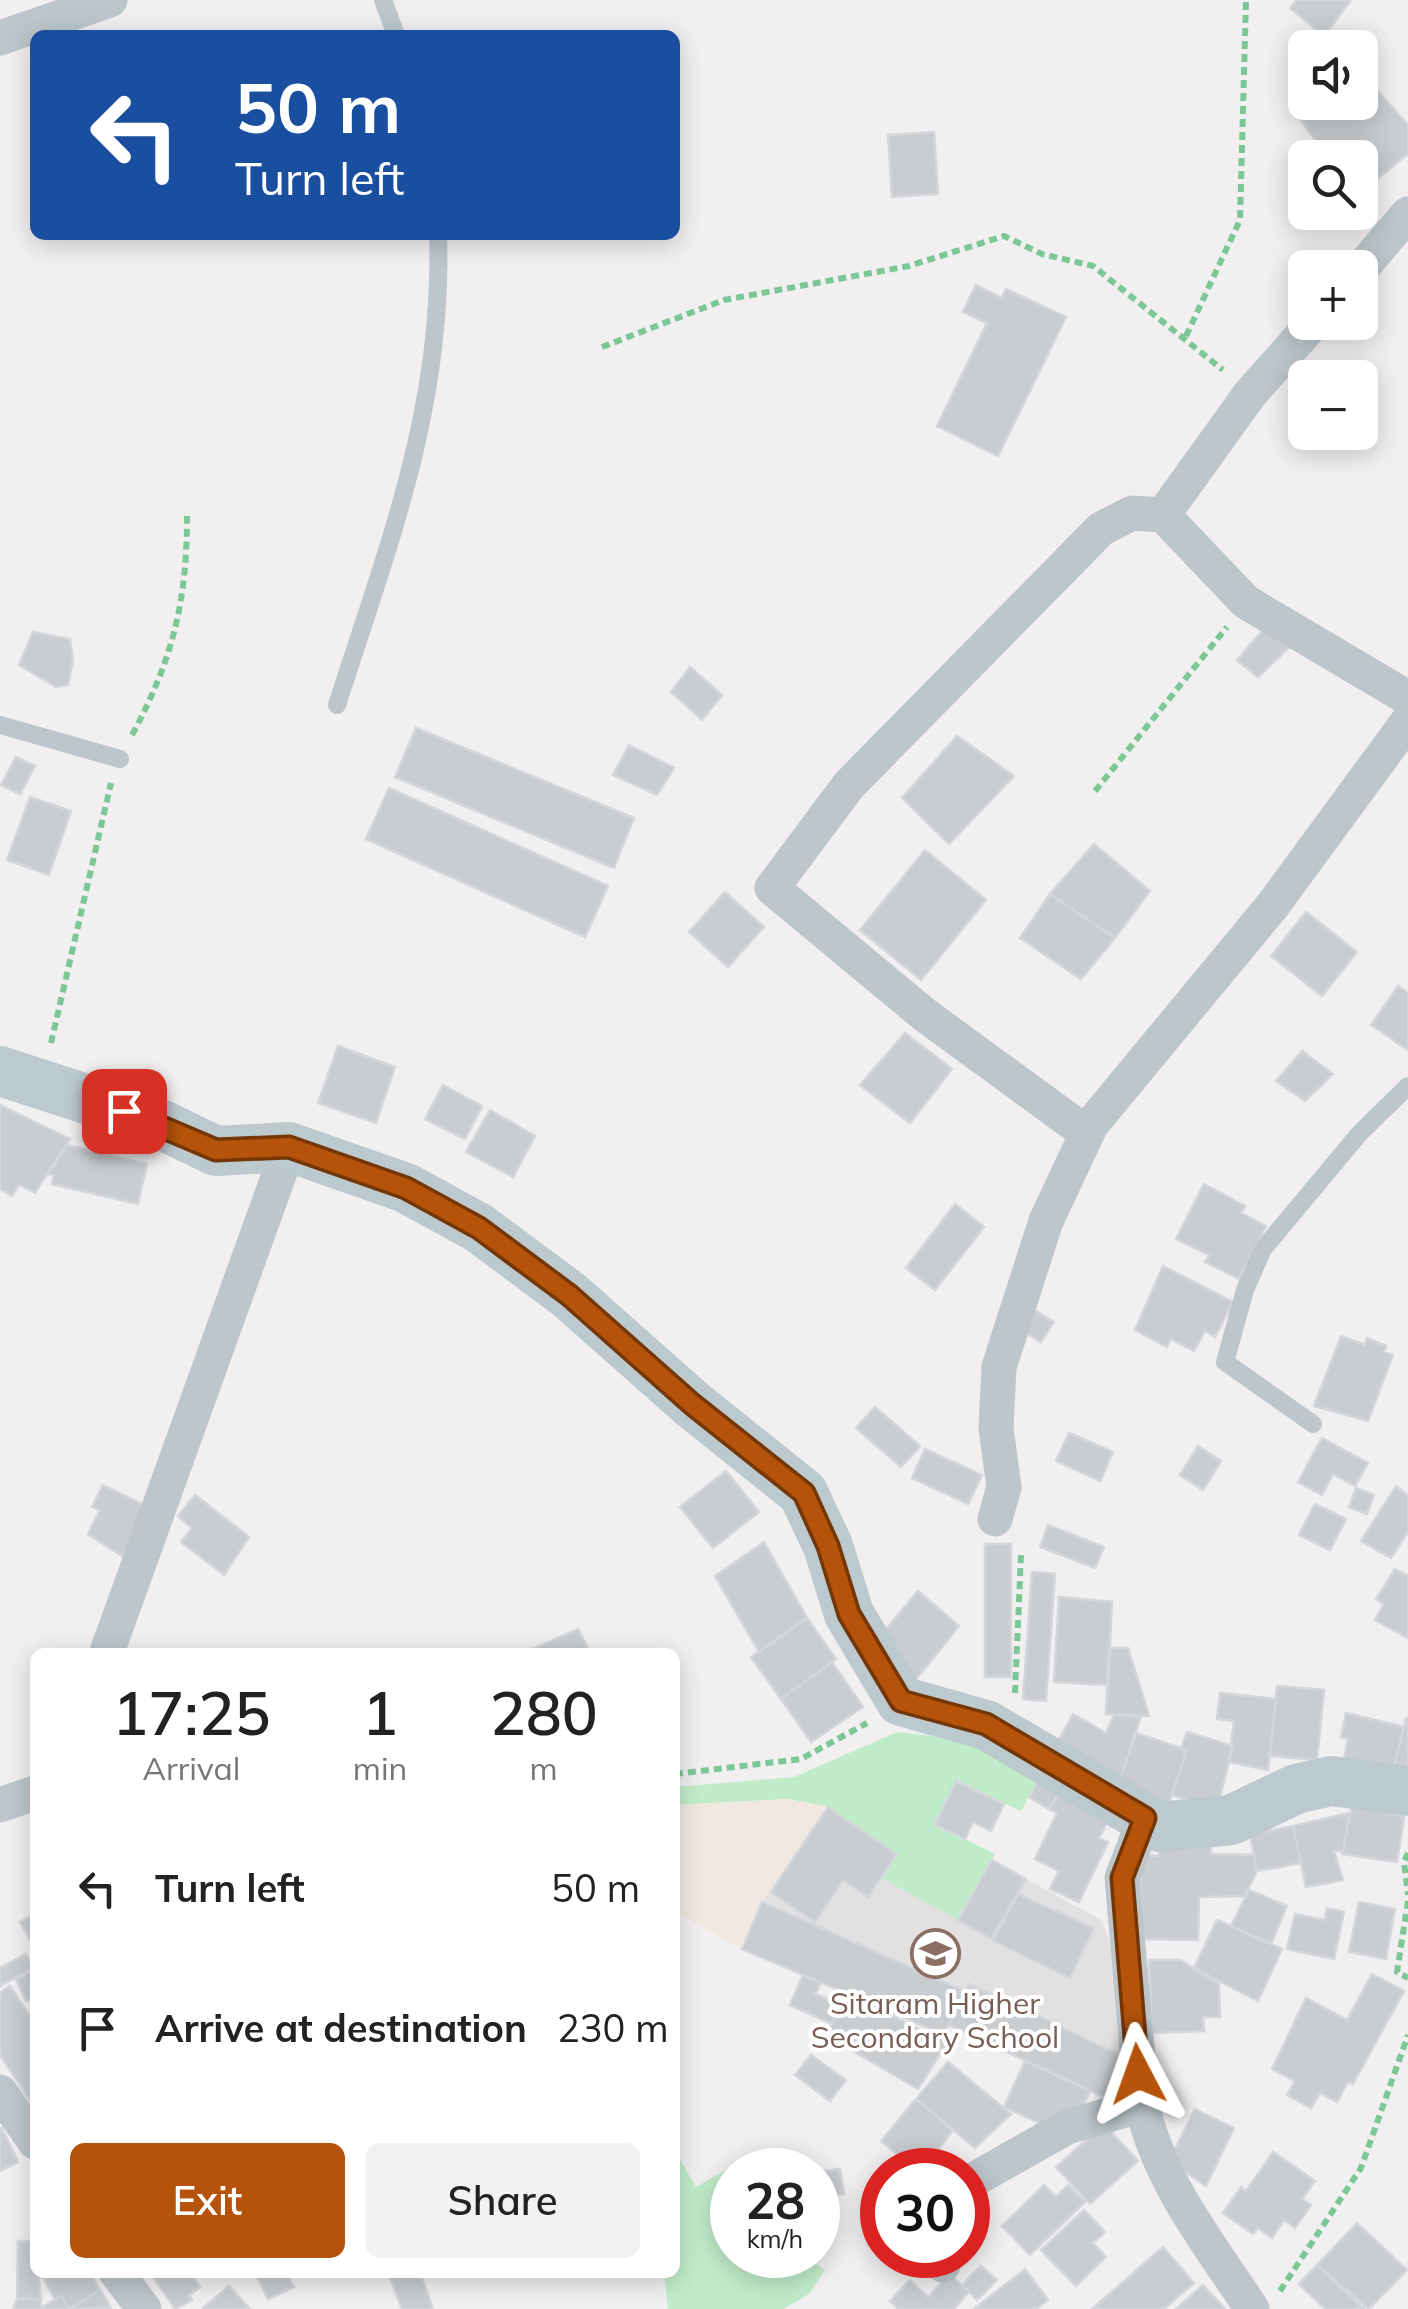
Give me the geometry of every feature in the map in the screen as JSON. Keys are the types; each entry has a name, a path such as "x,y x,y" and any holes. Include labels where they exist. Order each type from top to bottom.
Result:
{"main road":[{"path":"16,1075 154,1122 216,1150 289,1147 406,1188 479,1228 569,1295 692,1404 804,1493 828,1546 849,1614 901,1701 986,1724 1160,1827 1230,1820 1296,1789 1331,1781 1408,1791"}],"street":[{"path":"0,38 110,0"},
{"path":"1377,250 1408,214"},
{"path":"1164,515 1250,394 1298,340"},
{"path":"1090,1124 1080,1128 1068,1123 924,1015 772,888 849,785 1101,529 1132,513 1164,515 1246,602 1408,698"},
{"path":"995,1518 1004,1487 996,1428 999,1367 1046,1221 1090,1124 1273,905 1408,721"},
{"path":"108,1648 289,1147"},
{"path":"0,1805 30,1796"},
{"path":"1145,1818 1122,1878 1142,2106 1150,2142 1173,2192 1264,2304"},
{"path":"0,2092 30,2135"},
{"path":"990,2171 1067,2128 1142,2106"},
{"path":"121,2278 144,2309"}],"lane":[{"path":"382,0 394,30"},
{"path":"338,705 423,425 436,349 438,240"},
{"path":"0,724 120,759"},
{"path":"1313,1424 1225,1362 1245,1290 1262,1250 1359,1134 1408,1086"}],"path":[{"path":"1186,336 1240,220 1246,0"},
{"path":"602,347 724,300 909,266 1004,236 1042,254 1093,266 1186,336 1250,394"},
{"path":"16,1075 50,1050 103,804 166,664 181,618 187,577 187,516"},
{"path":"1096,791 1246,602"},
{"path":"1008,1738 1014,1699 1021,1554"},
{"path":"680,1773 801,1759 826,1749 901,1701"},
{"path":"1408,1854 1404,1862 1408,1898 1397,1972 1408,1978"},
{"path":"1264,2304 1361,2168 1408,2035"}],"shaded area":[{"name":"Sitaram Higher Secondary School","path":"828,1807 897,1854 882,1878 958,1919 992,1860 1101,1920 1117,1959 1125,2057 1106,2098 950,2025 944,2035 742,1949 762,1902"}],"green space":[{"path":"897,1732 967,1740 1039,1779 1021,1811 956,1781 936,1825 995,1854 958,1920 881,1878 897,1854 828,1807 788,1799 680,1805 680,1787 794,1777"},
{"path":"680,2160 696,2187 710,2179 710,2278 820,2278 810,2293 784,2309 668,2309 665,2278 680,2278"}],"sand":[{"path":"788,1799 828,1807 762,1902 742,1949 680,1915 680,1805"}],"building":[{"path":"1297,0 1351,0 1328,30 1317,30 1290,8"},
{"path":"1378,91 1408,125 1408,154 1378,178 1378,140 1315,140 1300,120 1378,120"},
{"path":"934,132 938,194 892,197 888,135"},
{"path":"976,285 1002,298 1006,289 1066,317 998,456 937,426 987,323 963,312"},
{"path":"1267,625 1295,642 1258,677 1237,660"},
{"path":"33,632 70,639 73,659 68,685 56,687 19,665"},
{"path":"690,667 722,695 702,720 671,692"},
{"path":"416,728 634,818 614,868 395,777"},
{"path":"957,736 1014,776 949,844 902,798"},
{"path":"629,745 674,768 657,795 613,775"},
{"path":"16,757 35,766 20,794 1,785"},
{"path":"389,788 608,886 585,937 366,839"},
{"path":"30,797 71,811 49,875 7,860"},
{"path":"1094,844 1150,891 1115,938 1050,894"},
{"path":"925,850 986,900 921,980 860,930"},
{"path":"725,892 764,927 728,967 689,932"},
{"path":"1050,894 1115,938 1081,979 1020,938"},
{"path":"1306,912 1357,952 1322,996 1271,956"},
{"path":"1398,986 1408,993 1408,1050 1371,1025"},
{"path":"905,1033 952,1069 910,1123 860,1085"},
{"path":"338,1046 395,1067 376,1123 318,1103"},
{"path":"1302,1051 1333,1074 1305,1101 1276,1081"},
{"path":"443,1085 482,1106 465,1139 425,1119"},
{"path":"0,1105 70,1139 35,1193 19,1185 12,1196 0,1189"},
{"path":"490,1110 535,1136 513,1177 466,1152"},
{"path":"67,1145 147,1164 138,1204 52,1184 54,1175 48,1174"},
{"path":"1204,1184 1245,1206 1241,1213 1266,1226 1239,1279 1205,1262 1209,1255 1176,1239"},
{"path":"955,1204 984,1227 935,1290 906,1268"},
{"path":"1163,1266 1233,1302 1215,1337 1205,1331 1194,1351 1171,1339 1167,1347 1135,1330"},
{"path":"1033,1309 1054,1322 1041,1342 1020,1329"},
{"path":"1341,1336 1365,1345 1367,1338 1386,1346 1384,1352 1393,1355 1368,1421 1314,1406"},
{"path":"875,1407 920,1446 901,1467 856,1428"},
{"path":"1069,1433 1113,1452 1100,1481 1056,1461"},
{"path":"1322,1438 1368,1463 1355,1486 1333,1474 1322,1495 1298,1482"},
{"path":"1198,1446 1221,1461 1203,1490 1180,1475"},
{"path":"925,1449 982,1475 968,1504 912,1478"},
{"path":"726,1471 759,1512 713,1548 680,1507"},
{"path":"103,1485 146,1506 125,1558 88,1534 100,1510 92,1507"},
{"path":"1396,1486 1408,1496 1408,1532 1391,1558 1361,1541"},
{"path":"1356,1488 1374,1495 1367,1514 1349,1507"},
{"path":"195,1495 249,1537 224,1575 181,1542 192,1528 178,1516"},
{"path":"1315,1504 1346,1519 1330,1550 1299,1535"},
{"path":"1048,1525 1104,1547 1095,1568 1040,1547"},
{"path":"764,1542 807,1618 759,1652 715,1576"},
{"path":"985,1544 1011,1544 1011,1677 985,1677"},
{"path":"1395,1569 1408,1576 1408,1638 1375,1620 1384,1604 1376,1599"},
{"path":"1032,1572 1055,1574 1046,1701 1023,1699"},
{"path":"918,1591 959,1626 913,1683 872,1646"},
{"path":"1059,1597 1112,1602 1108,1685 1054,1682"},
{"path":"807,1618 836,1659 781,1699 751,1657"},
{"path":"578,1629 588,1648 535,1648"},
{"path":"1109,1648 1128,1648 1149,1716 1106,1714"},
{"path":"832,1662 863,1707 811,1742 781,1699"},
{"path":"1277,1686 1324,1690 1317,1760 1270,1756"},
{"path":"1220,1693 1276,1699 1268,1770 1229,1762 1234,1721 1217,1719"},
{"path":"1346,1713 1404,1727 1393,1770 1344,1759 1348,1739 1341,1737"},
{"path":"1073,1714 1106,1733 1114,1715 1141,1716 1118,1786 1055,1747"},
{"path":"1408,1718 1408,1774 1393,1770"},
{"path":"1187,1732 1233,1746 1217,1809 1172,1795 1187,1750 1181,1748"},
{"path":"1136,1733 1187,1750 1169,1803 1118,1786"},
{"path":"1039,1779 1060,1792 1049,1809 1029,1797"},
{"path":"956,1781 1004,1804 991,1831 973,1822 965,1839 935,1825"},
{"path":"1061,1789 1110,1818 1099,1838 1108,1842 1079,1902 1050,1889 1059,1871 1035,1859 1057,1813 1049,1809"},
{"path":"1352,1805 1404,1817 1397,1862 1342,1854"},
{"path":"828,1807 897,1854 868,1897 843,1880 815,1922 771,1892"},
{"path":"1350,1813 1343,1851 1334,1851 1343,1880 1306,1887 1293,1826"},
{"path":"1293,1826 1301,1863 1257,1871 1250,1835"},
{"path":"1159,1845 1211,1846 1211,1854 1254,1855 1257,1871 1245,1896 1199,1897 1198,1940 1140,1939 1141,1855 1159,1856"},
{"path":"992,1860 1026,1879 991,1939 958,1920"},
{"path":"1249,1890 1287,1906 1271,1944 1231,1926"},
{"path":"1018,1894 1094,1928 1070,1978 993,1941"},
{"path":"762,1902 965,1991 944,2035 742,1949"},
{"path":"1359,1902 1395,1909 1386,1959 1349,1952"},
{"path":"1327,1908 1344,1912 1334,1959 1287,1949 1295,1914 1325,1920"},
{"path":"30,1917 30,1939 20,1922"},
{"path":"1217,1920 1282,1949 1258,2001 1194,1968"},
{"path":"26,1954 30,1963 30,1969 0,1986 0,1968"},
{"path":"1149,1960 1180,1960 1219,1984 1220,2017 1203,2017 1204,2031 1152,2033"},
{"path":"30,1972 30,1999 26,2001 16,1979"},
{"path":"1372,1974 1404,1991 1353,2084 1348,2082 1337,2102 1320,2093 1311,2108 1287,2095 1295,2081 1272,2069 1306,1998 1347,2020"},
{"path":"803,1975 821,1983 815,1994 843,2005 832,2024 790,2005"},
{"path":"969,1984 1125,2057 1106,2098 949,2025"},
{"path":"10,1986 30,2016 30,2100 0,2055 0,1993"},
{"path":"848,1994 947,2043 918,2089 826,2035"},
{"path":"811,2055 846,2080 830,2101 795,2075"},
{"path":"1025,2061 1090,2091 1078,2117 1050,2128 1004,2107"},
{"path":"948,2062 1011,2114 975,2148 916,2099"},
{"path":"916,2099 953,2130 939,2148 889,2148 881,2141"},
{"path":"1195,2109 1234,2128 1206,2186 1169,2161"},
{"path":"1104,2124 1138,2161 1090,2204 1056,2167"},
{"path":"0,2129 18,2162 0,2171"},
{"path":"1273,2152 1315,2181 1302,2199 1311,2205 1295,2228 1284,2220 1272,2238 1258,2228 1253,2234 1223,2213 1241,2187 1246,2191"},
{"path":"1044,2185 1056,2197 1068,2185 1085,2202 1030,2255 1002,2226"},
{"path":"1084,2210 1105,2232 1093,2243 1106,2257 1076,2286 1041,2250"},
{"path":"1357,2223 1407,2270 1369,2309 1317,2265"},
{"path":"18,2241 30,2241 30,2278 39,2278 41,2299 17,2299"},
{"path":"1163,2247 1194,2283 1164,2309 1092,2309"},
{"path":"1317,2265 1364,2309 1325,2309 1299,2284"},
{"path":"1025,2269 1048,2300 1036,2309 974,2309"},
{"path":"990,2274 997,2280 977,2300 962,2285 969,2278 990,2278"},
{"path":"43,2278 93,2278 100,2290 69,2309 61,2296 55,2299"},
{"path":"154,2278 193,2278 200,2287 189,2295 192,2300 175,2309"},
{"path":"258,2278 289,2278 294,2287 268,2299"},
{"path":"390,2278 422,2278 433,2309 402,2309"},
{"path":"946,2278 954,2278 969,2292 954,2309 898,2309 890,2301 910,2280 928,2297"},
{"path":"1203,2285 1225,2309 1176,2309"},
{"path":"229,2286 250,2309 203,2308"},
{"path":"100,2290 111,2308 70,2309"},
{"path":"61,2296 69,2309 13,2309 17,2299 41,2299 41,2308"}],"place":[{"name":"Sitaram Higher Secondary School","path":"935,1954"}],"route":[{"path":"124,1111 216,1150 289,1147 406,1188 479,1228 569,1295 692,1404 804,1493 828,1546 849,1614 901,1701 986,1724 1145,1818 1122,1878 1138,2074"}]}
